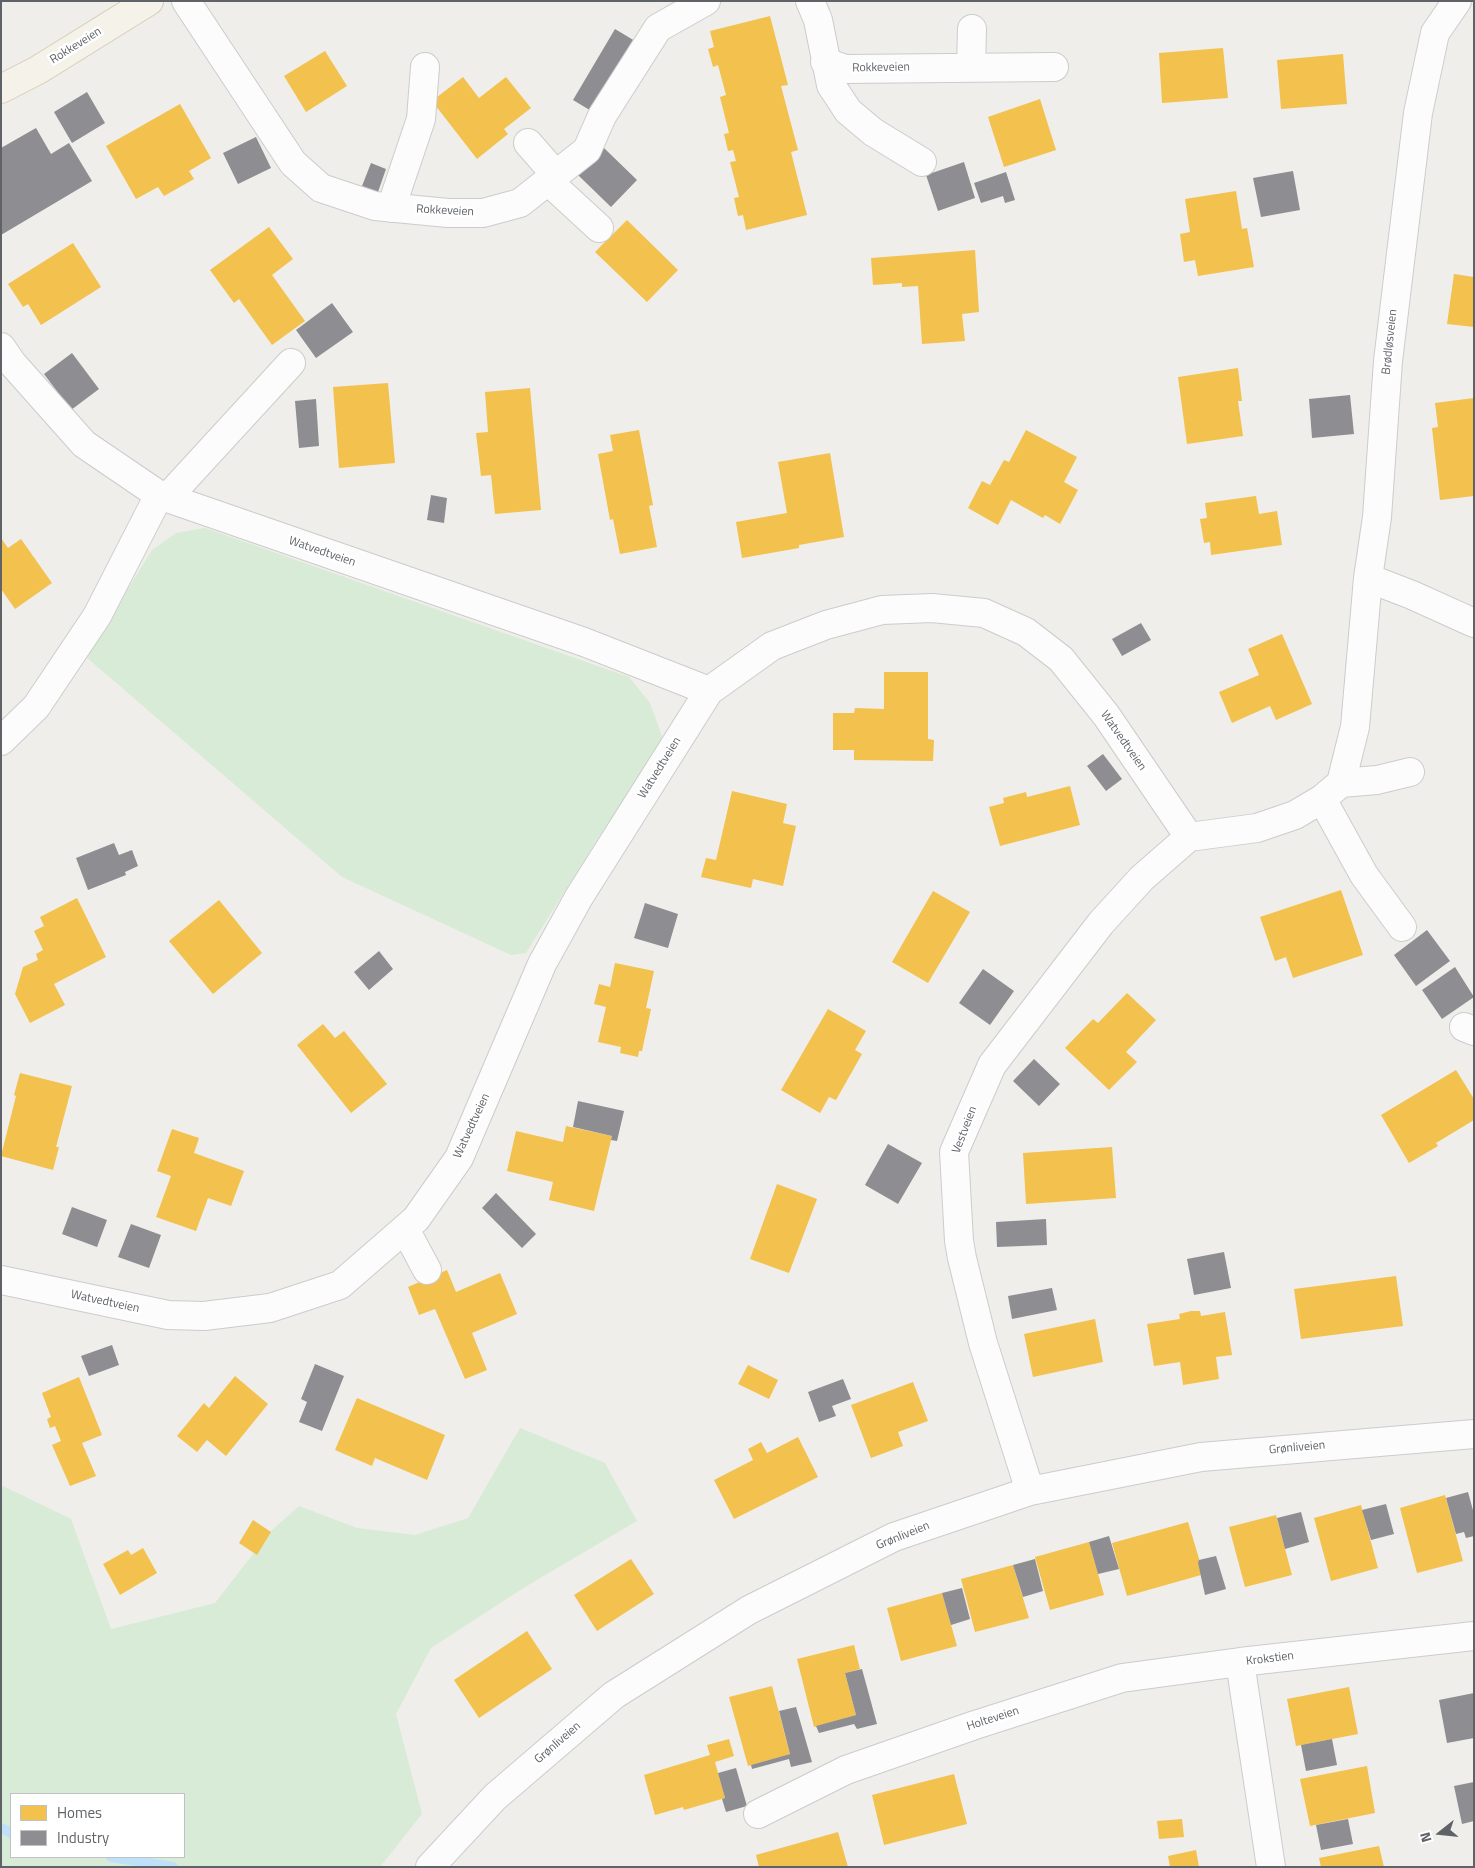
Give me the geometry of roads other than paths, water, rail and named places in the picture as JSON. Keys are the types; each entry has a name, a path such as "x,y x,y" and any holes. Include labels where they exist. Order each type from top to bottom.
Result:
{"main road":[{"name":"Rokkeveien","path":"1,89 38,70 150,1"}],"street":[{"name":"Rokkeveien","path":"186,1 293,163 321,188 375,206 448,213 483,213 520,203 587,150 602,116 658,28 704,1"},
{"path":"810,1 818,20 831,85 848,111 873,132 922,162"},
{"name":"Brødløsveien","path":"1368,578 1377,517 1388,361 1418,113 1435,33 1456,1"},
{"path":"972,29 972,67"},
{"name":"Rokkeveien","path":"825,62 845,69 1054,67"},
{"path":"390,208 421,120 425,67"},
{"path":"528,143 552,178 600,228"},
{"name":"Watvedtveien","path":"1,347 12,363 84,444 163,496 584,642 709,691"},
{"path":"1,741 36,707 97,616 163,496 291,363"},
{"path":"1402,928 1364,875 1332,791 1355,727 1368,578 1412,595 1474,623"},
{"name":"Watvedtveien","path":"1,1280 168,1315 204,1316 270,1308 340,1284 416,1219 459,1158 542,964 579,897 709,691 772,646 826,625 882,610 932,608 984,613 1026,632 1061,659 1106,715 1189,836"},
{"path":"1189,836 1257,828 1295,816 1332,791 1410,772"},
{"name":"Vestveien","path":"1030,1491 981,1336 962,1258 959,1241 954,1152 992,1065 1101,923 1142,878 1189,836"},
{"path":"404,1229 428,1270"},
{"name":"Grønliveien","path":"430,1867 495,1797 614,1695 749,1610 894,1538 1030,1491 1201,1457 1474,1434"},
{"name":"Krokstien","path":"1271,1867 1240,1662 1474,1636"},
{"name":"Holteveien","path":"758,1814 846,1770 1113,1680 1240,1662"}],"waterway":[{"path":"1,1828 10,1832"},
{"path":"117,1858 173,1867"}]}
